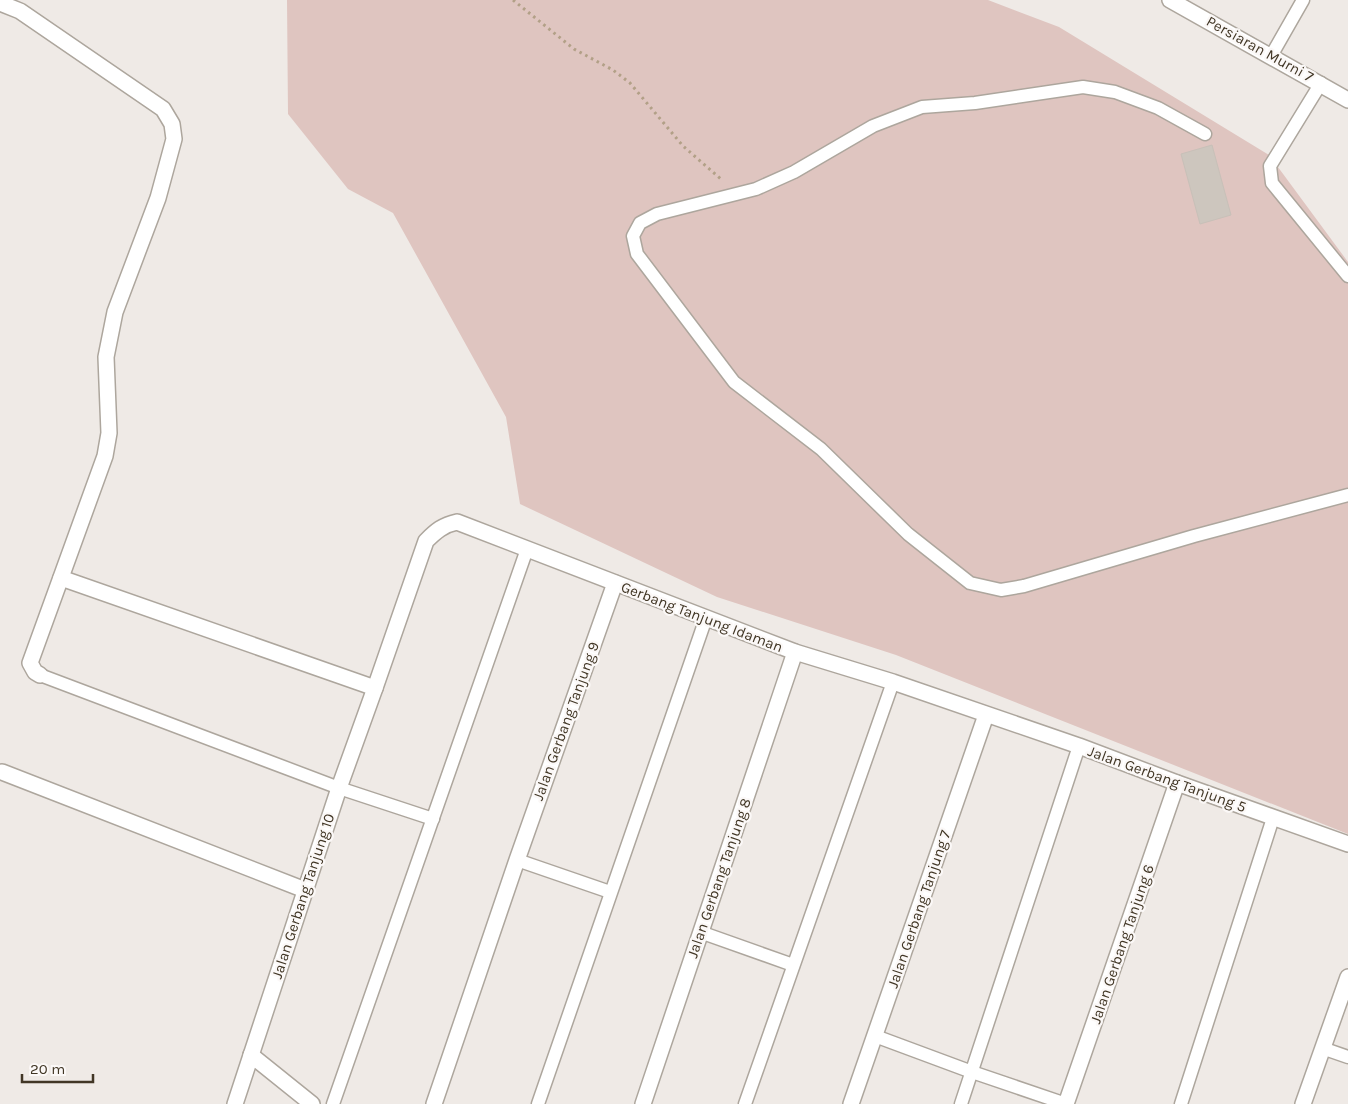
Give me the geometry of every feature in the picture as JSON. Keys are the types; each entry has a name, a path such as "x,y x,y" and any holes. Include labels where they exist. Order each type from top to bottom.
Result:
{"street":[{"name":"Persiaran Murni 7","path":"1170,0 1348,100"},
{"path":"0,3 20,11 163,109 172,124 174,139 158,198 115,312 106,357 109,433 106,456 30,663 35,672 40,675"},
{"name":"Gerbang Tanjung Idaman","path":"426,541 438,528 457,522 795,652 986,714"},
{"name":"Jalan Gerbang Tanjung 10","path":"235,1104 339,788 426,541"},
{"path":"61,578 375,688"},
{"name":"Jalan Gerbang Tanjung 9","path":"434,1104 517,860 615,583"},
{"name":"Jalan Gerbang Tanjung 8","path":"643,1104 795,652"},
{"name":"Jalan Gerbang Tanjung 5","path":"986,714 1348,844"},
{"name":"Jalan Gerbang Tanjung 7","path":"851,1104 986,714"},
{"path":"2,772 305,890"},
{"name":"Jalan Gerbang Tanjung 6","path":"1066,1104 1177,783"},
{"path":"1303,1104 1348,977"},
{"path":"251,1055 312,1104"}],"lane":[{"path":"1271,56 1303,0"},
{"path":"1321,84 1270,166 1272,183 1348,276"},
{"path":"1205,134 1158,108 1115,92 1083,87 975,103 922,107 873,126 794,172 756,189 657,214 640,223 633,236 637,254 734,382 821,449 908,534 970,583 1001,590 1024,586 1194,536 1348,495"},
{"path":"333,1104 527,549"},
{"path":"538,1104 706,618"},
{"path":"40,675 339,788 433,819"},
{"path":"745,1104 892,682"},
{"path":"961,1104 1079,746"},
{"path":"1181,1104 1273,818"},
{"path":"517,860 610,892"},
{"path":"700,932 792,965"},
{"path":"875,1036 1066,1104"},
{"path":"1322,1048 1348,1057"}],"path":[{"path":"512,0 574,49 612,70 630,83 683,146 708,169 727,183 756,189"}],"shaded area":[{"path":"287,0 988,0 1059,27 1269,155 1348,262 1348,834 896,655 717,597 520,504 506,417 393,213 348,189 288,114"}],"building":[{"path":"1212,145 1231,215 1200,224 1181,154"}]}
